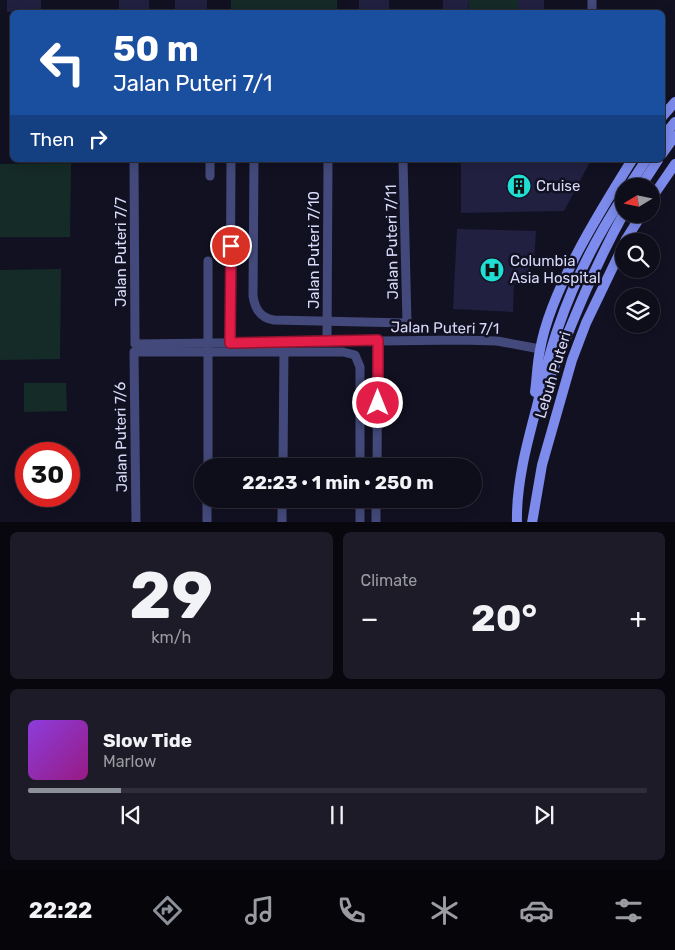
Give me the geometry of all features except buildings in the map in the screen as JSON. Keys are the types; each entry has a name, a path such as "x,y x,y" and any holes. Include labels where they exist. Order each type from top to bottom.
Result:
{"main road":[{"path":"665,114 675,102"},
{"path":"665,134 675,122"},
{"path":"665,150 675,136"},
{"name":"Lebuh Puteri","path":"515,522 520,482 531,425 540,349 550,314 565,280 612,192 631,162"},
{"path":"634,178 645,162"},
{"path":"646,178 657,162"},
{"path":"660,186 675,164"},
{"path":"531,425 557,329 575,285 595,244 615,210"},
{"path":"531,425 584,292 619,223"},
{"name":"Lebuh Puteri","path":"534,519 542,465 572,360 586,323 615,261"}],"street":[{"name":"Jalan Puteri 7/7","path":"134,162 134,348"},
{"path":"210,162 210,176"},
{"path":"230,343 231,162"},
{"path":"254,162 253,296 260,313 268,319 274,320 327,320"},
{"name":"Jalan Puteri 7/10","path":"327,341 328,162"},
{"name":"Jalan Puteri 7/11","path":"327,320 407,323 403,162"},
{"path":"208,261 208,458"},
{"path":"377,458 378,340"},
{"name":"Jalan Puteri 7/1","path":"134,348 208,348 230,343 480,340 540,349"},
{"path":"283,458 284,342"},
{"name":"Jalan Puteri 7/6","path":"134,348 136,522"},
{"path":"208,348 284,352 343,352 355,355 360,367 360,458"},
{"path":"207,522 208,508"},
{"path":"282,508 282,522"},
{"path":"360,508 360,522"},
{"path":"376,508 376,522"}],"green space":[{"path":"231,0 337,0 337,10 231,10"},
{"path":"469,0 518,0 518,10 469,10"},
{"path":"71,163 70,237 0,237 0,164"},
{"path":"61,269 60,359 0,360 0,270"},
{"path":"24,383 66,383 67,411 24,412"}],"place":[{"name":"Cruise","path":"519,186"},
{"name":"Columbia Asia Hospital","path":"492,270"}],"route":[{"path":"231,246 230,343 378,340 378,403"}]}
